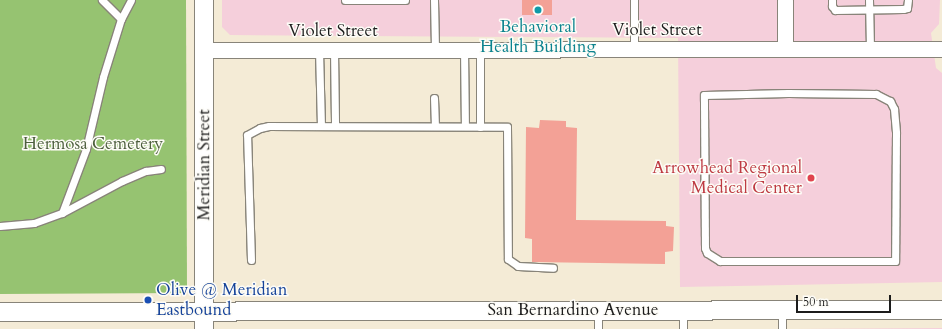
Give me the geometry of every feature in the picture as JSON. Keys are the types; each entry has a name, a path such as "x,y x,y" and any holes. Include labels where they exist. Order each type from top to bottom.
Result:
{"street":[{"name":"Meridian Street","path":"204,0 204,329"},
{"path":"785,0 785,49"},
{"name":"Violet Street","path":"204,50 942,49"},
{"name":"San Bernardino Avenue","path":"0,312 942,310"}],"lane":[{"path":"102,0 121,19"},
{"path":"62,213 86,149 103,78 121,19 131,0"},
{"path":"345,0 405,0"},
{"path":"434,0 434,49"},
{"path":"634,0 634,49"},
{"path":"832,0 832,6 835,10 903,9 907,8 908,0"},
{"path":"868,0 870,49"},
{"path":"464,49 465,126"},
{"path":"480,49 480,127"},
{"path":"319,50 321,126"},
{"path":"334,50 335,126"},
{"path":"876,94 890,101 894,109 896,133 895,261 813,261 720,261 707,253 705,248 704,95 876,94"},
{"path":"434,98 434,126"},
{"path":"251,260 247,135 269,126 507,127 508,259 518,266 553,268"},
{"path":"0,226 34,223 62,213 122,181 146,171 161,169"},
{"path":"598,310 598,329"},
{"path":"683,310 683,329"},
{"path":"782,310 782,329"}],"shaded area":[{"name":"Arrowhead Regional Medical Center","path":"222,0 940,0 939,24 931,33 936,68 942,73 942,282 680,287 678,38 230,35 222,27"},
{"path":"942,328 942,329 796,329"}],"green space":[{"name":"Hermosa Cemetery","path":"0,0 186,0 187,288 185,293 0,294"}],"building":[{"name":"Behavioral Health Building","path":"522,0 552,0 552,15 522,15"},
{"path":"540,120 566,121 566,127 577,128 576,220 666,221 666,226 674,227 673,251 665,252 665,264 532,262 532,239 525,238 526,127 539,128"}],"place":[{"name":"Behavioral Health Building","path":"538,10"},
{"name":"Arrowhead Regional Medical Center","path":"811,178"},
{"name":"Olive @ Meridian Eastbound","path":"148,300"}]}
